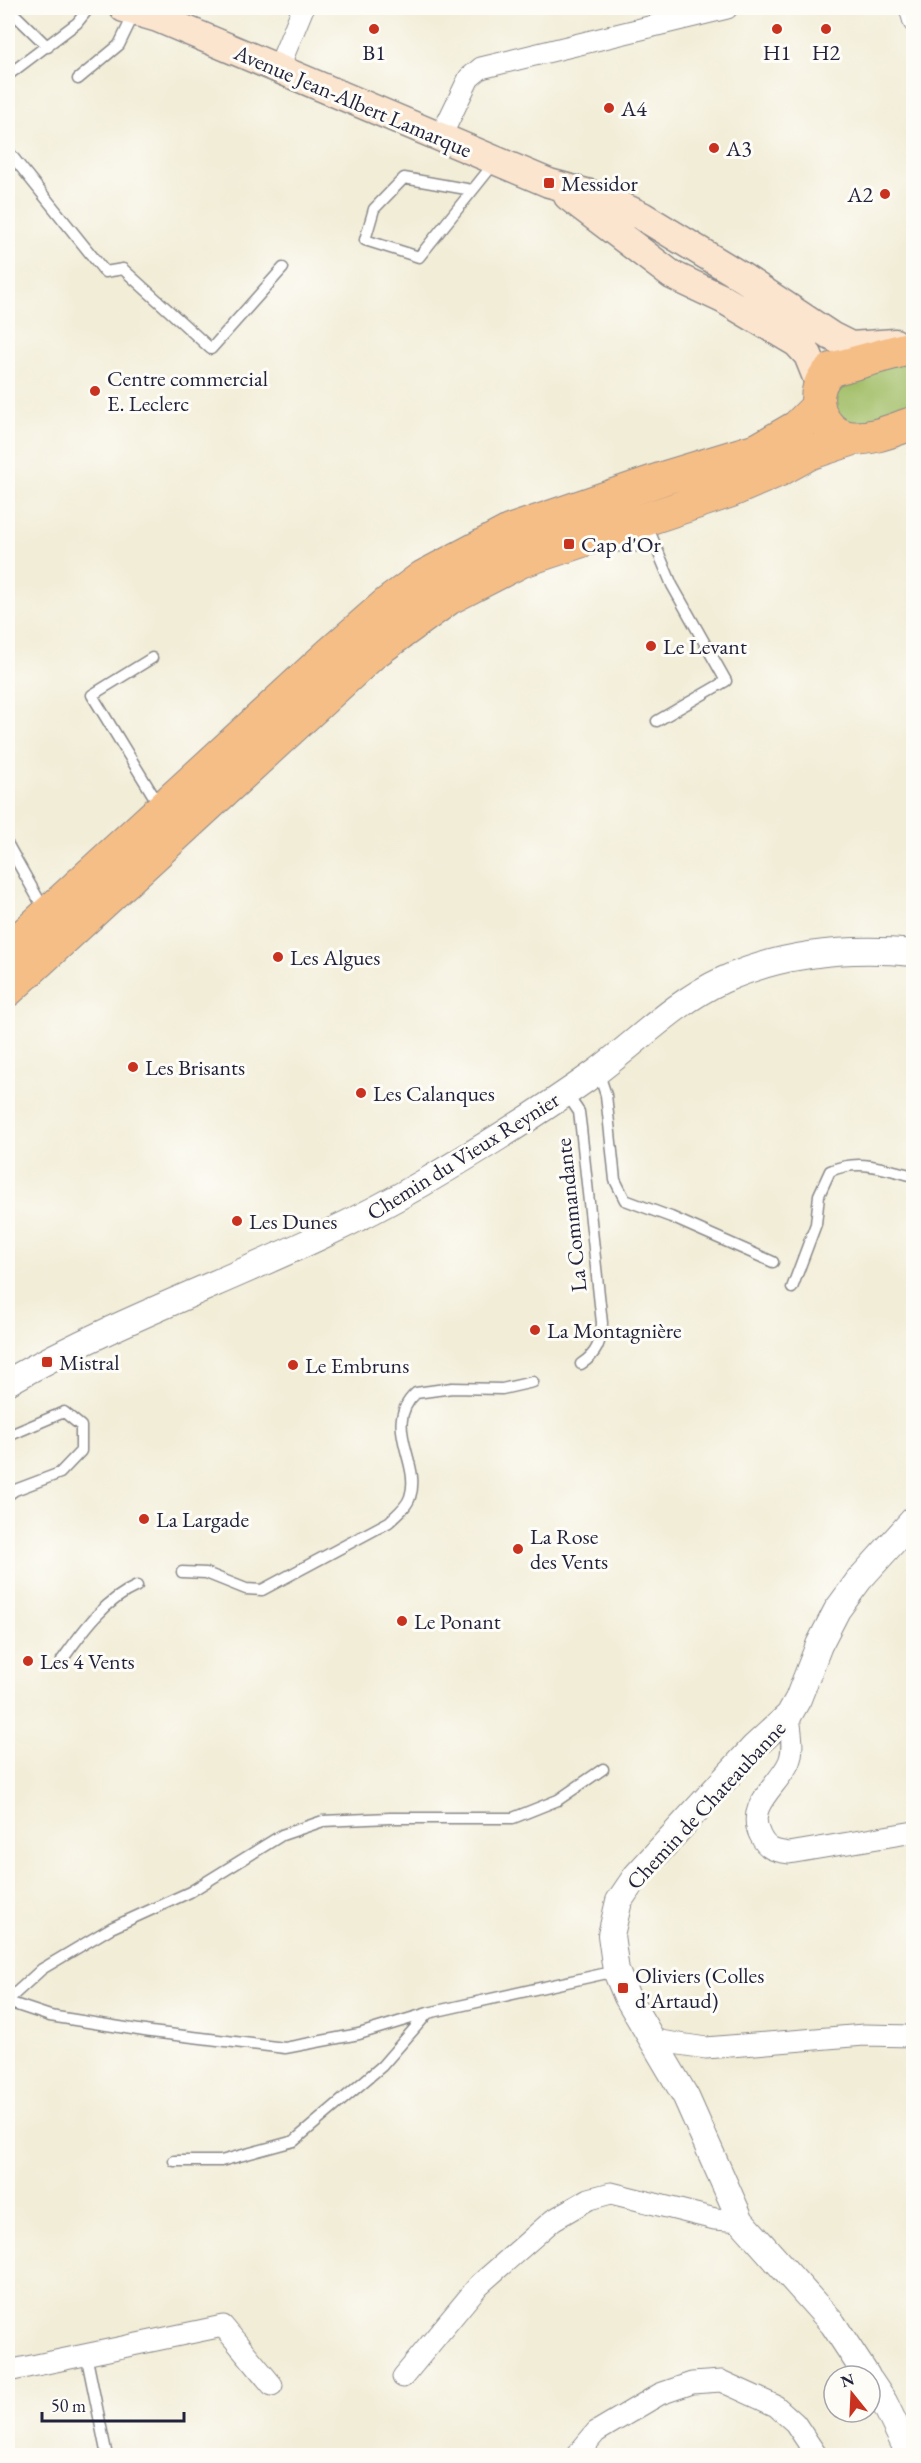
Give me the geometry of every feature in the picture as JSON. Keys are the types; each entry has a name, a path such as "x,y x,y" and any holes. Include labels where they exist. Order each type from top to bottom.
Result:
{"main road":[{"name":"Avenue Jean-Albert Lamarque","path":"139,11 549,183 602,197 642,216 739,275 831,336 851,346 914,341"},
{"name":"Avenue Jean-Albert Lamarque","path":"549,183 672,275 723,299 797,343 808,355 819,395"},
{"path":"644,507 797,428 819,395 825,375 833,369 914,347"},
{"path":"819,395 821,417 829,429 840,436 867,438 914,423"},
{"path":"8,950 330,654 387,603 414,583 471,549 510,531 581,524 644,507 730,491 779,470 810,453 852,438"},
{"path":"8,990 373,653 449,598 476,582 521,561 581,524"}],"street":[{"path":"278,69 303,8"},
{"path":"441,136 469,78 481,68 728,8"},
{"path":"910,8 914,22"},
{"name":"Chemin du Vieux Reynier","path":"8,1382 168,1303 250,1270 363,1218 426,1182 565,1092 598,1070 687,1000 723,980 758,967 830,952 874,949 914,953"},
{"name":"Chemin de Chateaubanne","path":"859,2364 833,2324 741,2220 686,2097 627,1997 616,1971 611,1935 619,1901 636,1876 754,1748 789,1715 837,1610 859,1580 914,1519"},
{"path":"789,1715 792,1748 790,1761 756,1811 757,1830 764,1844 773,1851 789,1853 914,1832"},
{"path":"652,2040 706,2048 864,2035 914,2036"},
{"path":"403,2377 479,2285 552,2220 589,2199 611,2193 715,2218 741,2220"},
{"path":"8,2372 223,2326 272,2385"},
{"path":"576,2456 596,2432 660,2394 692,2383 721,2381 776,2406 795,2423 817,2456"},
{"path":"882,2399 909,2456"}],"lane":[{"path":"8,8 48,47"},
{"path":"8,75 48,47 77,23 89,8"},
{"path":"78,79 119,45 139,11"},
{"path":"8,151 105,272 123,270 211,348 283,268"},
{"path":"472,190 404,178 374,209 365,240 419,257 496,161"},
{"path":"644,507 672,585 726,681 657,721"},
{"path":"152,658 92,695 162,810"},
{"path":"8,845 47,914"},
{"path":"598,1070 606,1095 615,1180 625,1200 671,1217 773,1262"},
{"name":"La Commandante","path":"565,1092 579,1112 602,1323 602,1336 595,1353 580,1364"},
{"path":"792,1288 816,1224 819,1195 830,1171 846,1164 862,1164 914,1176"},
{"path":"182,1572 206,1573 252,1590 262,1590 281,1581 389,1522 401,1512 410,1498 412,1484 402,1430 402,1411 416,1393 452,1388 502,1389 533,1382"},
{"path":"8,1436 64,1412 81,1426 81,1451 60,1473 15,1490 8,1495"},
{"path":"62,1660 104,1607 121,1594 137,1586"},
{"path":"603,1769 558,1800 513,1818 390,1818 323,1821 282,1834 190,1892 111,1928 42,1969 8,2001 50,2016 150,2032 285,2048 359,2034 428,2013 616,1971"},
{"path":"174,2161 221,2161 294,2141 382,2066 428,2013"},
{"path":"86,2354 107,2456"}],"green space":[{"path":"913,347 913,423 840,436 825,375"}],"place":[{"name":"B1","path":"374,29"},
{"name":"H1","path":"777,29"},
{"name":"H2","path":"826,29"},
{"name":"A4","path":"609,108"},
{"name":"A3","path":"714,148"},
{"name":"Messidor","path":"549,183"},
{"name":"A2","path":"885,194"},
{"name":"Centre commercial E. Leclerc","path":"95,391"},
{"name":"Cap d'Or","path":"569,544"},
{"name":"Le Levant","path":"651,646"},
{"name":"Les Algues","path":"278,957"},
{"name":"Les Brisants","path":"133,1067"},
{"name":"Les Calanques","path":"361,1093"},
{"name":"Les Dunes","path":"237,1221"},
{"name":"La Montagnière","path":"535,1330"},
{"name":"Mistral","path":"47,1362"},
{"name":"Le Embruns","path":"293,1365"},
{"name":"La Largade","path":"144,1519"},
{"name":"La Rose des Vents","path":"518,1549"},
{"name":"Le Ponant","path":"402,1621"},
{"name":"Les 4 Vents","path":"28,1661"},
{"name":"Oliviers (Colles d'Artaud)","path":"623,1988"}]}
